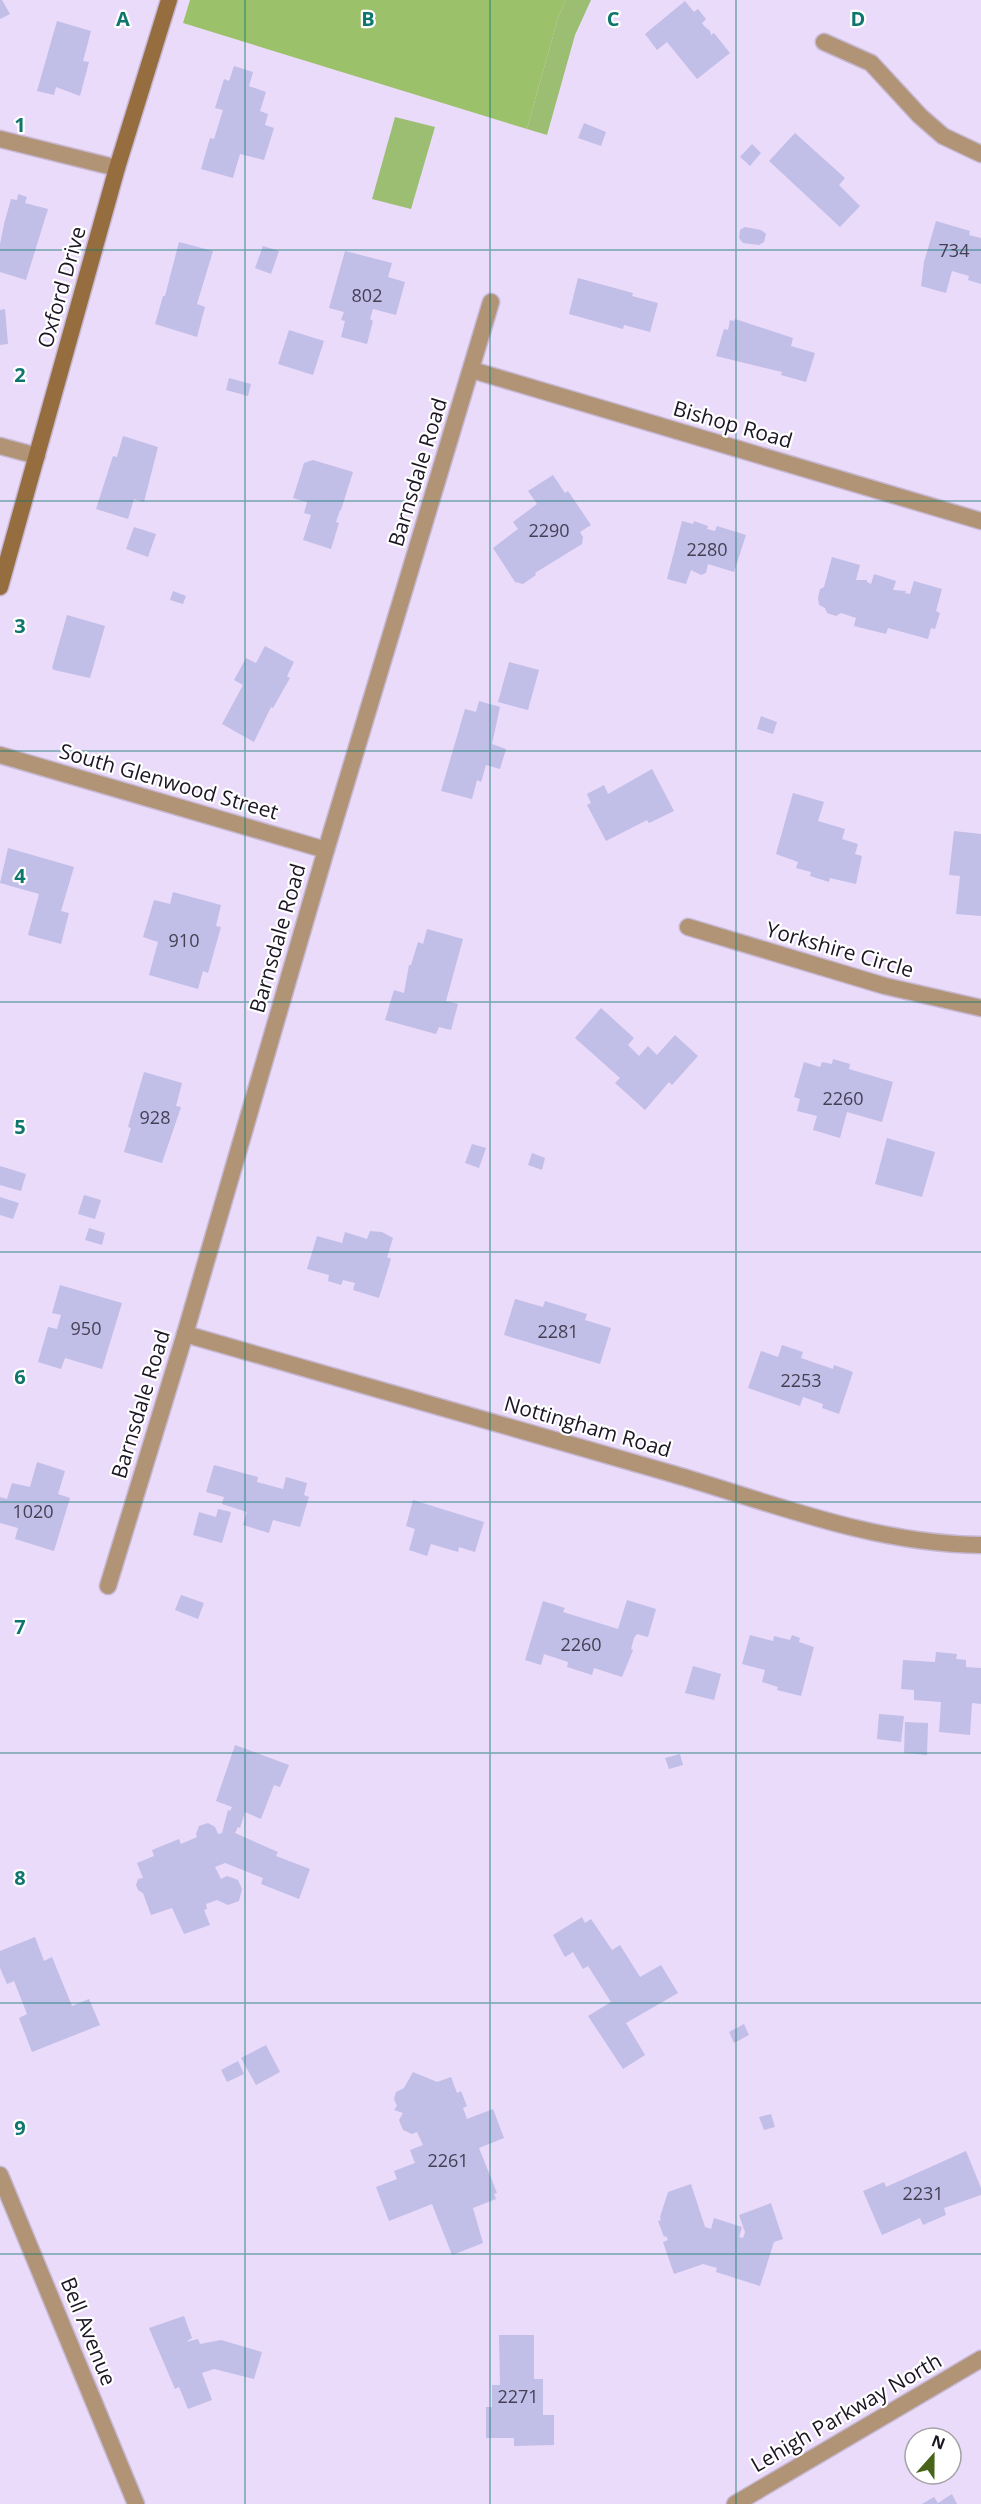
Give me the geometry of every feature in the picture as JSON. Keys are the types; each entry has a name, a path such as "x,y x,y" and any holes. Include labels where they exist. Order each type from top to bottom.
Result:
{"main road":[{"name":"Oxford Drive","path":"0,587 117,168 169,0"}],"street":[{"path":"824,42 871,63 920,116 943,136 981,154"},
{"path":"0,139 117,168"},
{"name":"Barnsdale Road","path":"108,1586 491,302"},
{"name":"Bishop Road","path":"471,370 981,521"},
{"path":"0,446 37,456"},
{"name":"South Glenwood Street","path":"0,755 326,850"},
{"name":"Yorkshire Circle","path":"688,927 885,986 981,1008"},
{"name":"Nottingham Road","path":"185,1334 853,1528 902,1539 981,1545"},
{"name":"Bell Avenue","path":"0,2175 136,2504"},
{"name":"Lehigh Parkway North","path":"735,2504 981,2359"}],"green space":[{"path":"190,0 566,0 558,18 527,129 183,23"},
{"path":"566,0 591,0 575,35 547,135 527,129 558,18"},
{"path":"395,117 435,127 411,209 372,199"}],"building":[{"path":"0,0 10,14 0,19"},
{"path":"685,1 694,12 698,9 706,19 702,23 704,26 711,35 714,33 730,53 697,79 667,42 657,50 645,34"},
{"path":"57,21 91,31 83,61 89,62 80,96 56,87 54,95 37,91"},
{"path":"234,66 253,72 249,86 266,92 260,111 268,114 265,125 274,128 264,160 240,154 233,178 201,169 210,138 214,139 223,110 215,108 224,79 229,81"},
{"path":"584,123 606,132 601,146 578,138"},
{"path":"795,133 845,178 839,185 860,206 840,227 769,161"},
{"path":"752,144 761,153 750,166 740,157"},
{"path":"18,194 27,197 25,203 48,209 26,280 0,272 0,244 4,224 11,199 17,200"},
{"path":"936,221 970,231 969,235 981,238 981,284 968,280 969,276 952,271 946,293 921,286 924,262"},
{"path":"745,227 761,230 766,234 764,242 759,245 743,243 739,238 740,230"},
{"path":"179,242 213,251 197,304 205,307 197,337 155,324"},
{"path":"263,246 279,251 271,274 255,268"},
{"path":"345,251 392,263 388,277 405,282 396,315 373,309 370,319 373,321 367,344 341,337 345,321 341,320 344,312 329,308"},
{"path":"578,278 633,293 632,296 658,303 650,332 624,325 623,329 569,314"},
{"path":"5,309 8,344 0,345 0,310"},
{"path":"735,319 793,338 791,346 815,353 806,382 781,375 782,372 716,356 724,329 728,330 730,320"},
{"path":"289,330 324,341 313,375 278,364"},
{"path":"229,378 251,384 248,396 226,390"},
{"path":"123,436 158,447 144,502 134,499 128,519 96,509 113,456 117,457"},
{"path":"313,460 353,472 336,522 339,523 331,549 303,540 311,515 304,513 307,502 293,498 304,463"},
{"path":"553,475 565,493 568,491 591,525 580,532 583,537 582,544 535,573 536,575 523,584 515,582 493,548 518,529 513,522 537,504 528,491"},
{"path":"682,521 693,524 694,521 715,531 717,526 746,535 734,572 708,564 706,573 701,575 691,570 686,584 667,579"},
{"path":"134,527 156,534 148,557 126,549"},
{"path":"832,557 860,565 856,580 867,580 871,584 874,574 896,581 893,590 906,591 905,593 910,594 914,581 942,589 936,611 940,613 935,629 931,628 928,639 888,628 886,634 854,626 856,618 841,613 836,616 827,613 825,608 819,605 818,598 820,589 824,587"},
{"path":"173,591 186,596 183,604 170,600"},
{"path":"67,615 105,626 90,678 52,668"},
{"path":"265,646 294,662 287,676 290,678 273,708 271,707 254,742 222,724 243,685 234,680 246,658 256,663"},
{"path":"509,662 539,670 528,710 498,702"},
{"path":"479,701 500,707 492,744 506,749 500,769 486,765 481,782 477,780 472,799 441,791 465,709 476,712"},
{"path":"761,716 777,722 773,734 757,729"},
{"path":"652,769 674,811 649,823 647,820 606,841 587,805 591,803 587,794 604,785 608,794"},
{"path":"793,793 824,802 818,821 845,829 842,839 858,844 855,854 862,856 856,884 830,878 829,882 810,876 811,872 796,868 798,862 776,854"},
{"path":"954,831 981,834 981,916 956,914 960,876 949,875"},
{"path":"8,848 74,867 61,911 69,913 61,944 28,935 39,894 0,883"},
{"path":"173,892 221,905 216,926 221,927 208,973 203,971 198,989 149,975 158,942 143,937 154,900 170,904"},
{"path":"427,929 463,939 446,1001 458,1004 451,1030 439,1027 436,1034 385,1020 394,990 404,993 409,965 411,965 418,942 423,944"},
{"path":"601,1008 634,1038 628,1045 639,1056 648,1046 657,1055 675,1035 698,1056 672,1085 669,1082 645,1110 615,1083 620,1078 575,1038"},
{"path":"833,1059 850,1064 849,1069 893,1082 882,1122 847,1112 840,1138 813,1130 817,1116 797,1111 800,1099 794,1097 804,1062 820,1067 822,1062 832,1064"},
{"path":"144,1072 182,1083 176,1106 181,1107 162,1163 124,1152 131,1128 128,1127"},
{"path":"887,1138 935,1152 922,1197 875,1184"},
{"path":"472,1144 486,1148 479,1168 465,1163"},
{"path":"532,1153 545,1158 542,1170 528,1165"},
{"path":"0,1166 26,1174 21,1191 0,1185"},
{"path":"84,1195 101,1200 95,1219 78,1214"},
{"path":"0,1197 19,1203 13,1219 0,1215"},
{"path":"89,1228 105,1233 102,1245 85,1240"},
{"path":"370,1231 382,1232 393,1238 387,1257 391,1259 379,1298 353,1290 355,1283 343,1280 341,1285 328,1281 329,1275 307,1269 317,1236 342,1243 345,1232 367,1239"},
{"path":"60,1285 122,1303 102,1369 65,1358 61,1369 38,1362 48,1327 57,1329 61,1315 52,1313"},
{"path":"515,1299 543,1307 545,1301 587,1314 585,1320 611,1328 600,1364 504,1335"},
{"path":"782,1345 803,1352 801,1358 833,1369 834,1365 853,1372 839,1414 822,1408 823,1404 803,1397 800,1406 748,1388 761,1351 778,1357"},
{"path":"37,1462 65,1471 58,1494 70,1498 54,1551 15,1539 18,1528 0,1523 0,1497 7,1499 12,1483 30,1487"},
{"path":"214,1465 258,1477 257,1482 283,1489 286,1477 307,1483 304,1495 309,1497 300,1527 273,1520 269,1533 243,1525 247,1512 222,1504 224,1497 206,1492"},
{"path":"413,1500 484,1522 475,1552 459,1547 458,1552 431,1544 427,1556 409,1550 415,1529 406,1526"},
{"path":"218,1509 231,1512 222,1543 193,1535 199,1512 216,1517"},
{"path":"181,1595 204,1603 198,1619 175,1610"},
{"path":"627,1600 656,1609 648,1637 637,1634 634,1638 631,1649 633,1650 622,1677 594,1668 592,1675 567,1667 568,1662 544,1654 541,1665 525,1660 543,1601 565,1608 563,1612 618,1629"},
{"path":"750,1635 773,1641 774,1636 790,1640 792,1635 800,1638 799,1642 814,1647 801,1696 777,1690 778,1687 762,1682 765,1670 742,1664"},
{"path":"936,1652 957,1654 956,1659 966,1660 966,1667 981,1668 981,1704 972,1703 970,1735 939,1732 941,1702 914,1700 914,1690 901,1689 903,1660 935,1662"},
{"path":"693,1666 721,1674 714,1700 685,1693"},
{"path":"879,1714 904,1716 901,1742 877,1739"},
{"path":"905,1722 928,1723 927,1755 904,1753"},
{"path":"235,1745 289,1765 280,1787 274,1785 261,1819 245,1812 240,1828 238,1827 235,1833 278,1852 276,1856 310,1869 299,1899 261,1884 263,1878 225,1863 215,1867 221,1879 227,1876 238,1880 242,1889 239,1901 228,1905 217,1900 206,1904 207,1909 204,1910 210,1925 184,1934 172,1908 151,1915 143,1893 136,1885 138,1879 143,1878 137,1863 154,1856 152,1850 179,1839 181,1844 197,1837 199,1826 208,1823 215,1827 218,1834 222,1833 228,1810 230,1811 232,1807 216,1801"},
{"path":"680,1754 683,1765 669,1769 665,1758"},
{"path":"582,1917 585,1923 591,1919 612,1950 620,1945 640,1977 661,1965 678,1993 626,2023 645,2055 623,2069 588,2016 611,2002 588,1966 583,1969 573,1952 565,1957 553,1935"},
{"path":"35,1937 44,1961 52,1957 72,2006 89,1999 100,2025 32,2052 19,2018 27,2014 14,1981 7,1984 0,1968 0,1951"},
{"path":"744,2024 749,2035 734,2043 729,2032"},
{"path":"266,2045 280,2072 256,2085 241,2058"},
{"path":"238,2061 244,2074 227,2082 221,2070"},
{"path":"413,2072 437,2082 451,2077 457,2093 461,2091 467,2106 463,2108 467,2119 493,2109 504,2138 479,2148 497,2193 494,2194 496,2199 473,2208 483,2243 452,2255 432,2204 389,2221 376,2187 397,2179 394,2171 415,2163 410,2150 423,2145 417,2132 412,2134 403,2130 399,2120 403,2113 394,2110 397,2106 394,2099 396,2092 404,2088"},
{"path":"771,2114 775,2127 764,2130 759,2117"},
{"path":"966,2151 981,2188 981,2195 944,2208 946,2215 923,2225 920,2218 882,2235 863,2191 884,2182 886,2187"},
{"path":"691,2184 705,2227 711,2229 714,2218 742,2227 739,2237 743,2238 745,2232 739,2215 771,2203 783,2239 774,2242 760,2286 716,2272 717,2268 703,2264 674,2274 663,2242 668,2240 666,2236 664,2237 658,2221 661,2220 668,2192"},
{"path":"184,2316 192,2338 186,2342 198,2339 200,2344 221,2340 262,2352 254,2379 214,2369 202,2373 212,2400 188,2409 179,2387 175,2389 149,2328"},
{"path":"499,2335 534,2335 534,2379 543,2379 543,2415 554,2415 554,2445 514,2446 514,2438 486,2438 486,2407 492,2407 492,2385 500,2385"},
{"path":"952,2494 957,2504 922,2504 934,2497 938,2503"}]}
